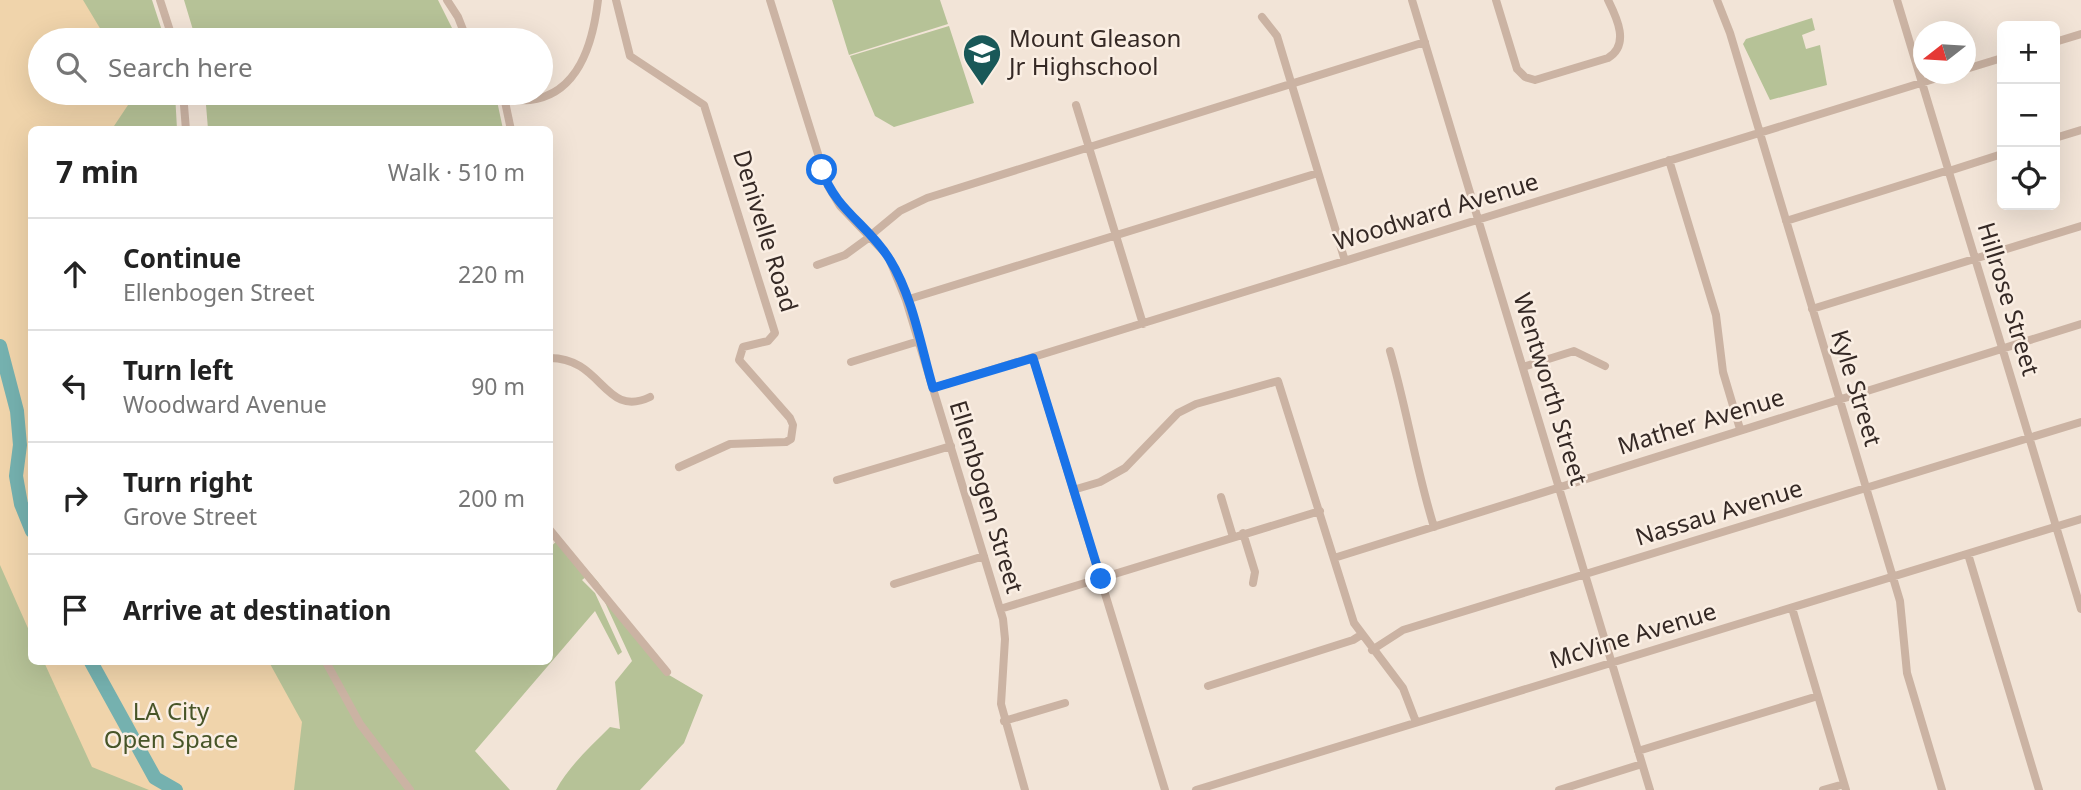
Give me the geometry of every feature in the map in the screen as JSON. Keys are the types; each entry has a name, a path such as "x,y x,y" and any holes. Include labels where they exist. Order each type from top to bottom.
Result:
{"street":[{"path":"160,0 169,28"},
{"path":"447,0 462,28"},
{"path":"553,91 568,84 583,58 595,23 598,0"},
{"name":"Denivelle Road","path":"617,0 630,56 704,105 775,333 768,341 743,347 739,360 790,418 793,425 791,439 786,442 744,441 730,444 679,467"},
{"name":"Ellenbogen Street","path":"770,0 828,186 840,206 871,235 893,265 906,300 1000,609 1005,639 1001,698 1004,722 1025,790"},
{"name":"Wentworth Street","path":"1412,0 1650,790"},
{"path":"1496,0 1517,69 1525,77 1539,79 1608,58 1619,48 1620,34 1608,0"},
{"name":"Kyle Street","path":"1717,0 1727,24 1893,577 1903,619 1907,673 1942,790"},
{"name":"Hillrose Street","path":"1897,0 1913,52"},
{"path":"1262,17 1277,36 1345,261"},
{"path":"2060,40 2081,34"},
{"path":"817,265 845,255 900,212 928,198 1425,42"},
{"path":"1976,66 1997,59"},
{"name":"Woodward Avenue","path":"933,388 1915,84"},
{"name":"Hillrose Street","path":"1923,84 2081,609"},
{"path":"184,105 186,126"},
{"path":"504,105 510,126"},
{"path":"1076,105 1143,324"},
{"path":"2060,136 2081,130"},
{"path":"1786,221 1997,156"},
{"path":"1669,160 1716,315 1723,372 1740,429"},
{"path":"906,300 1318,173"},
{"path":"1812,309 2081,226"},
{"name":"Mather Avenue","path":"1334,558 2081,324"},
{"path":"851,362 919,341"},
{"path":"1390,351 1409,417 1417,472 1434,527"},
{"path":"1523,367 1574,351 1605,366"},
{"path":"553,358 571,360 586,368 616,399 624,403 636,404 650,397"},
{"path":"1033,358 1165,790"},
{"path":"1073,490 1100,482 1125,468 1178,413 1196,404 1278,381 1360,635 1403,688 1416,722"},
{"name":"Nassau Avenue","path":"1372,650 1403,630 2081,422"},
{"path":"837,480 951,446"},
{"path":"1221,497 1233,537"},
{"path":"1000,609 1320,511"},
{"name":"McVine Avenue","path":"1196,790 1213,787 1416,722 2081,519"},
{"path":"1243,533 1255,572 1253,583"},
{"path":"553,534 667,672"},
{"path":"1968,554 2039,790"},
{"path":"894,584 984,556"},
{"path":"1792,608 1845,787 1823,790"},
{"path":"1208,686 1353,640 1360,635"},
{"path":"328,665 360,724 410,790"},
{"path":"1638,751 1818,696"},
{"path":"1004,722 1065,703"},
{"path":"1559,790 1642,764"}],"green space":[{"name":"LA City Open Space","path":"0,0 152,0 161,28 28,28 28,105 176,105 177,126 28,126 28,665 549,665 475,751 510,790 0,790"},
{"path":"184,0 438,0 452,28 192,28"},
{"path":"832,0 940,0 948,24 849,55"},
{"path":"1812,18 1815,30 1802,35 1806,49 1820,45 1827,85 1770,100 1743,44 1746,39"},
{"path":"949,26 974,103 894,127 875,116 850,56"},
{"path":"206,105 498,105 502,126 208,126"},
{"name":"LA City Open Space","path":"559,538 598,582 633,633 669,675 703,695 684,743 640,790 556,790 574,765 610,727 620,729 615,682 632,661 602,596 587,576 582,580 595,593 622,652 618,655 595,611 553,660 553,545"}],"sand":[{"path":"0,0 83,0 100,28 28,28 28,105 128,105 114,126 28,126 28,628 0,565"},
{"path":"45,665 271,665 302,722 294,790 149,790 92,767"}],"waterway":[{"path":"0,346 17,411 20,445 16,476 21,504 28,521"},
{"path":"93,665 155,778 176,790"},
{"path":"170,790 173,786"}],"place":[{"name":"Mount Gleason Jr Highschool","path":"982,87"}],"route":[{"path":"822,170 840,206 871,235 893,265 933,388 1033,358 1101,579"}]}
